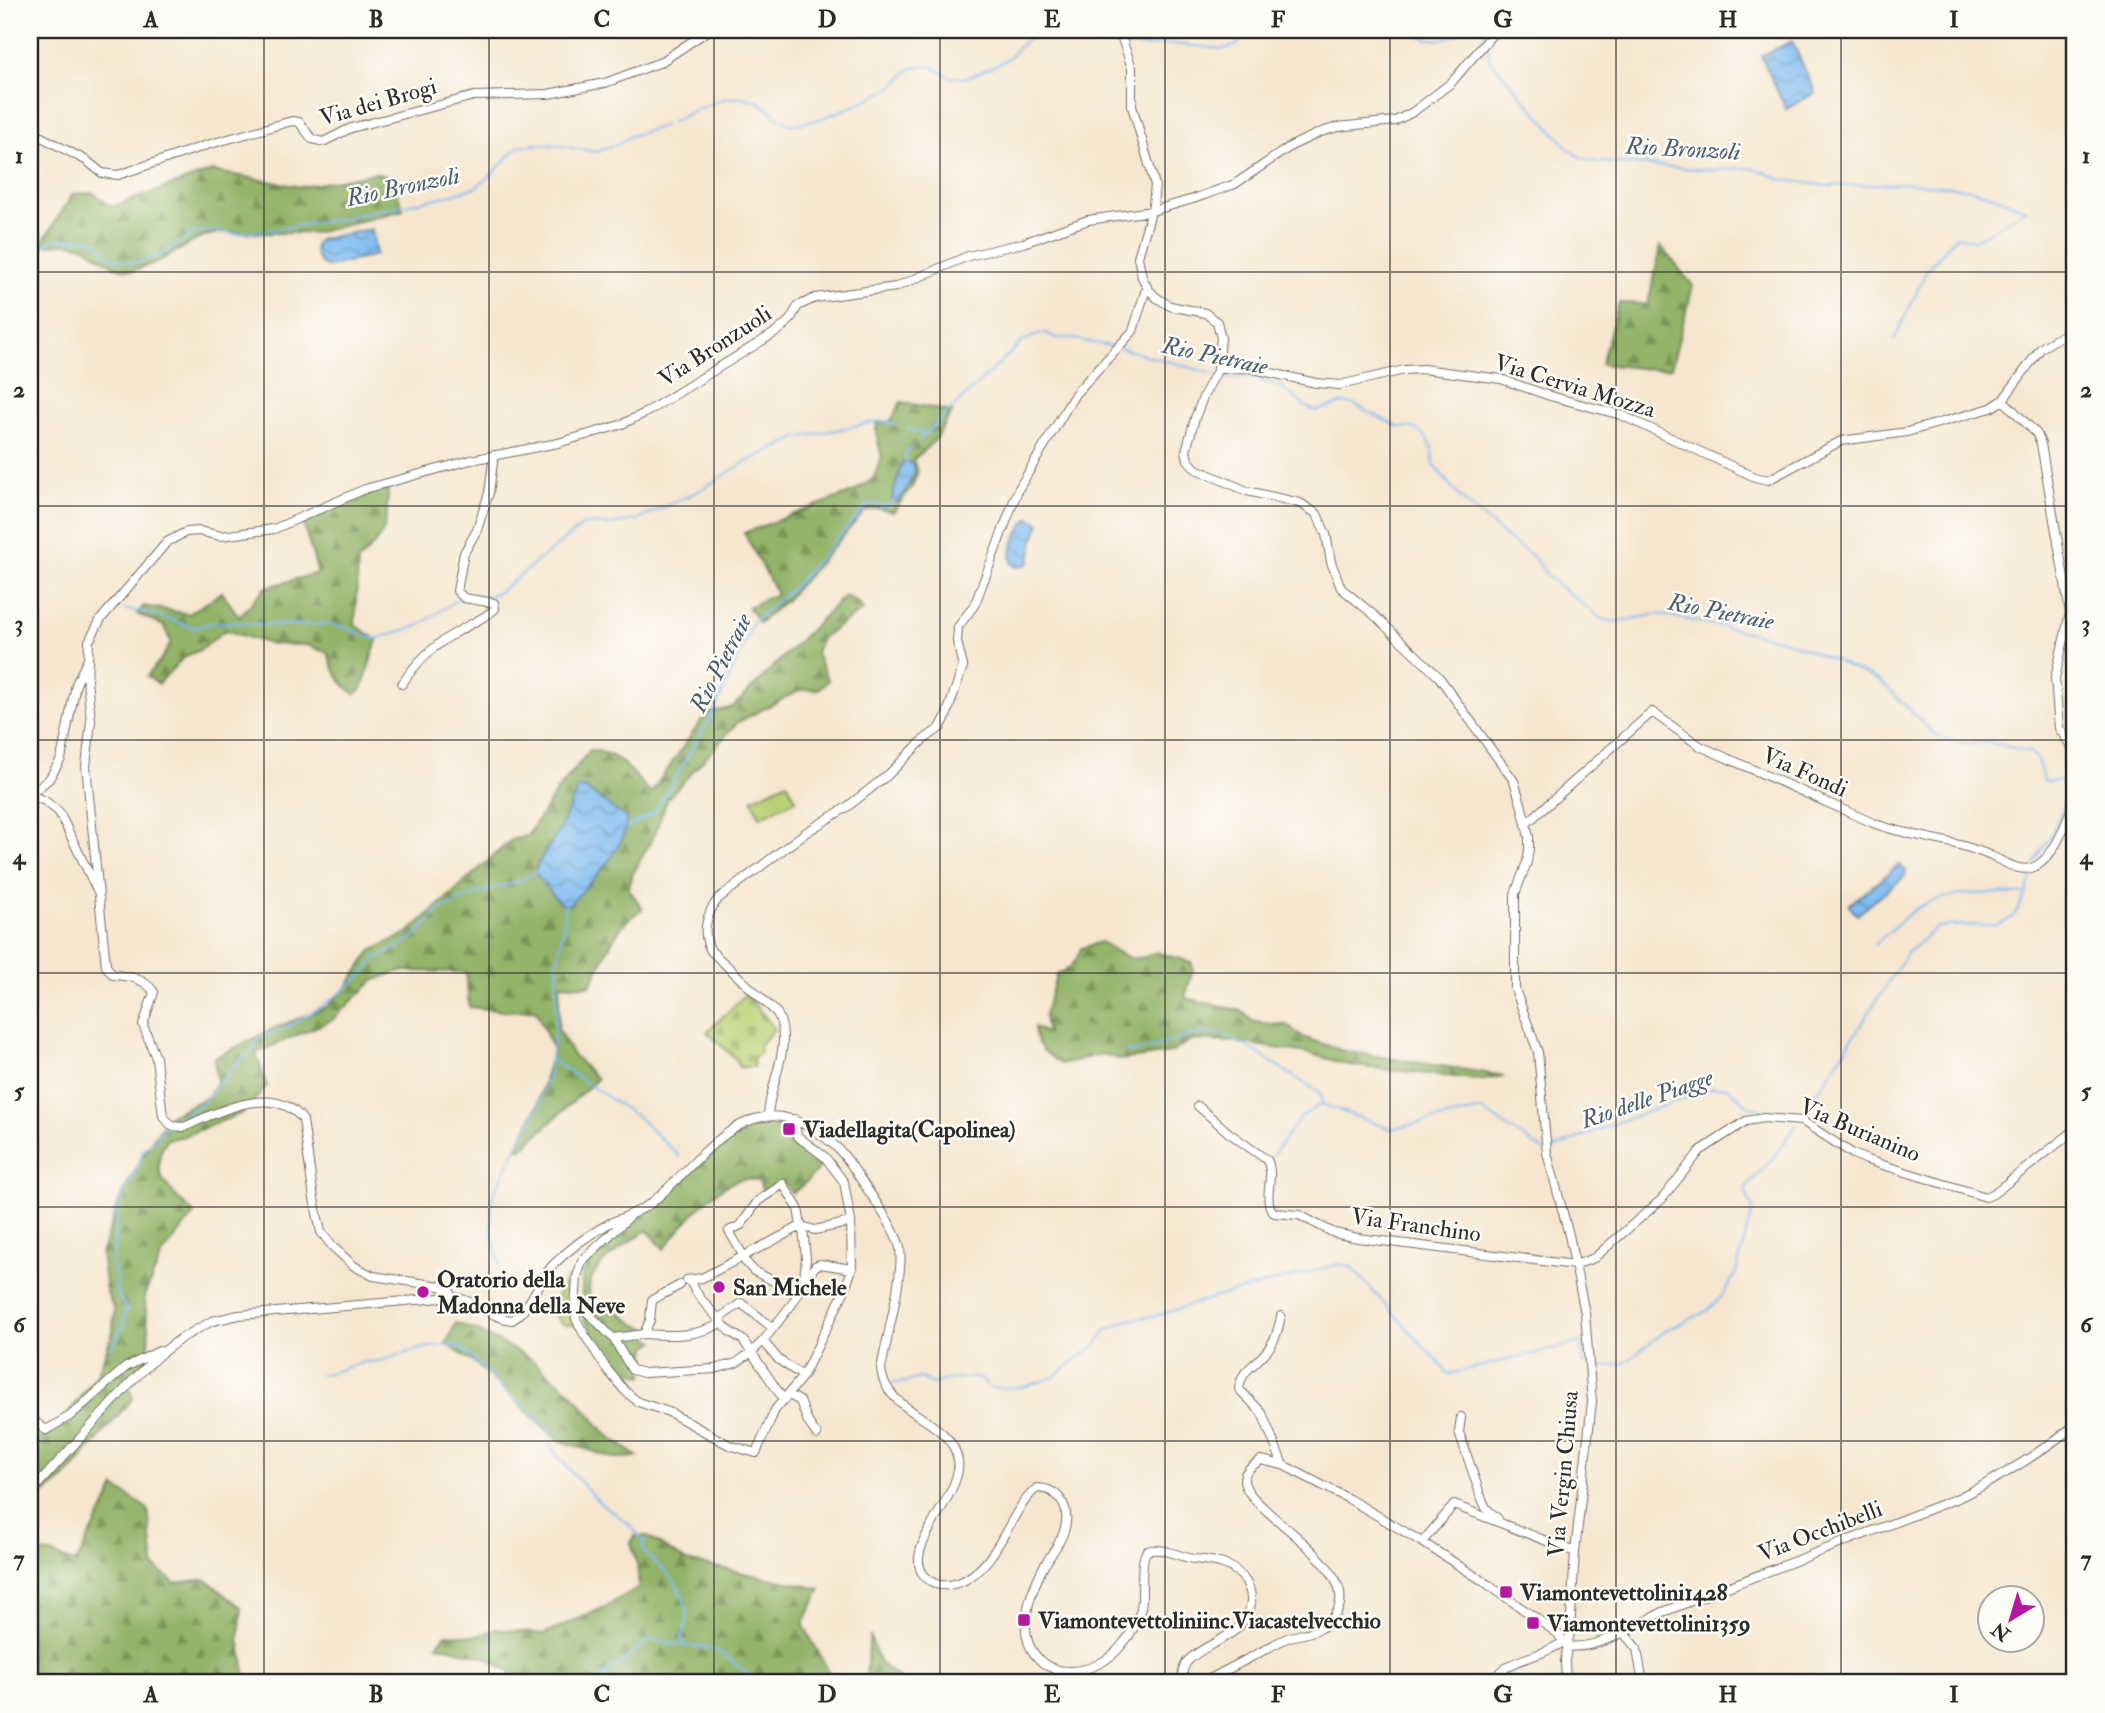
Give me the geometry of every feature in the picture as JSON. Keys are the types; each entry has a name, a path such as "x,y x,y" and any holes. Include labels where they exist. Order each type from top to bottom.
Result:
{"street":[{"name":"Via dei Brogi","path":"30,131 87,161 103,173 118,175 207,145 292,121 299,122 312,139 323,142 351,128 474,96 548,94 606,82 661,62 709,30"},
{"path":"768,1115 769,1100 781,1060 783,1025 777,1013 711,951 706,942 705,931 712,907 719,898 805,833 846,807 889,774 923,740 940,728 963,666 957,642 958,627 975,604 1018,489 1075,394 1133,331 1145,292 1149,289 1142,277 1138,257 1152,211 1155,185 1132,106 1132,68 1119,30"},
{"name":"Via Bronzuoli","path":"89,657 89,641 101,619 167,542 186,533 199,531 221,536 274,529 365,489 494,455 558,443 620,425 645,413 778,331 790,320 798,306 815,298 895,287 968,256 1023,243 1088,219 1152,211 1235,184 1291,146 1321,132 1339,127 1395,121 1413,112 1451,83 1496,30"},
{"name":"Via Vergin Chiusa","path":"1149,289 1170,306 1205,313 1217,322 1221,338 1218,369 1195,418 1186,451 1188,460 1196,469 1247,491 1300,503 1317,514 1326,534 1331,562 1341,588 1374,615 1449,689 1514,781 1529,837 1527,862 1516,894 1515,989 1538,1052 1548,1153 1585,1313 1592,1402 1575,1552 1573,1595 1565,1644 1566,1683"},
{"name":"Via Cervia Mozza","path":"1218,369 1249,368 1316,383 1340,385 1404,370 1423,369 1501,379 1550,396 1621,415 1755,477 1768,480 1841,441 1907,432 1991,408 2003,400 2041,348 2075,328"},
{"path":"2003,400 2038,434 2046,466 2070,613 2055,678 2059,727 2075,752"},
{"path":"402,684 414,665 438,645 495,609 494,603 464,598 457,591 464,553 477,530 489,493 494,455"},
{"path":"89,657 76,684 61,759 49,779 30,795 59,812 99,896"},
{"path":"89,657 87,680 91,720 86,766 106,966 113,975 132,976 150,986 154,992 143,1025 156,1058 163,1116 172,1126 184,1127 252,1102 283,1104 295,1110 303,1120 321,1232 332,1246 354,1266 373,1276 440,1286 450,1291 452,1297"},
{"name":"Via Fondi","path":"1526,824 1652,712 1700,746 1873,823 1897,833 1938,840 1987,854 2019,869 2036,866 2050,852 2059,839 2075,799"},
{"name":"Via Franchino","path":"1198,1106 1229,1133 1265,1158 1271,1166 1269,1205 1274,1213 1307,1217 1321,1228 1358,1238 1575,1265"},
{"path":"30,1418 46,1430 70,1416 126,1367 171,1346 212,1321 239,1315 452,1297 465,1298 494,1315 512,1320 523,1311 544,1275 575,1245 651,1202 716,1142 739,1125 768,1115 794,1119 828,1139 846,1157 886,1220 900,1249 900,1268 881,1369 882,1381 903,1406 945,1436 958,1458 956,1483 920,1545 918,1560 922,1571 933,1583 941,1586 971,1577 988,1560 1029,1494 1037,1488 1048,1488 1062,1499 1066,1522 1063,1534 1039,1574 1029,1607 1026,1637 1030,1650 1052,1669 1074,1671 1092,1668 1108,1659 1130,1634 1141,1608 1144,1578 1142,1561 1147,1551 1155,1549 1188,1558 1220,1562 1243,1577 1249,1587 1249,1614 1235,1632 1195,1654 1185,1664 1183,1676 1190,1683"},
{"path":"630,1216 583,1261 577,1277 576,1319 606,1368 638,1402 669,1412 729,1445 756,1454 775,1410 803,1376 844,1292 852,1269 854,1245 844,1182 825,1157 797,1136 794,1119"},
{"name":"Via Burianino","path":"1575,1265 1594,1258 1662,1199 1699,1151 1751,1119 1802,1121 1860,1157 1986,1197 2075,1130"},
{"path":"798,1294 754,1271 741,1258 729,1231 741,1225 758,1201 783,1184 798,1209 802,1227 805,1282"},
{"path":"644,1334 650,1320 652,1300 685,1282 702,1278 802,1227 815,1230 851,1222"},
{"path":"575,1300 613,1338 632,1370 644,1373 715,1369 736,1363 763,1341 792,1304 812,1269 820,1264 852,1269"},
{"path":"685,1282 729,1331 744,1340 787,1397 800,1401 808,1422 817,1435"},
{"path":"613,1338 644,1334 684,1335 707,1331 741,1303 773,1328"},
{"path":"1281,1316 1277,1335 1264,1354 1245,1369 1239,1389 1262,1413 1283,1465"},
{"path":"763,1341 779,1360 803,1376"},
{"path":"30,1493 133,1380 171,1346"},
{"path":"1461,1417 1459,1432 1480,1494 1486,1508 1503,1524"},
{"name":"Via Occhibelli","path":"1490,1683 1509,1665 1522,1658 1565,1644 1586,1646 1623,1632 1663,1612 1969,1493 2018,1466 2075,1425"},
{"path":"1202,1683 1286,1639 1309,1634 1321,1628 1332,1619 1338,1609 1340,1596 1328,1569 1292,1532 1249,1495 1245,1487 1245,1473 1261,1460 1283,1465 1349,1499 1422,1542 1557,1633 1565,1644"},
{"path":"1422,1542 1454,1505 1575,1552"},
{"path":"1623,1632 1637,1649 1643,1683"}],"green space":[{"path":"212,171 301,187 375,173 393,178 403,210 314,233 218,233 204,236 159,261 132,271 115,267 84,246 67,243 40,246 73,194 93,193 112,207"},
{"path":"1661,246 1693,286 1671,368 1649,369 1601,364 1619,303 1648,304"},
{"path":"901,402 952,412 935,440 913,460 918,472 912,487 893,512 877,508 865,511 785,601 759,623 748,607 777,594 744,533 853,492 873,479 882,457 876,432 877,423 891,421"},
{"path":"388,488 384,529 358,561 355,625 377,640 362,689 355,694 345,686 328,653 307,645 270,644 225,630 202,649 184,657 158,684 147,676 163,657 171,642 164,626 137,614 144,606 189,614 222,592 239,617 265,588 318,573 303,523 357,496"},
{"path":"845,595 858,603 863,610 821,638 816,653 828,681 819,689 800,690 738,722 668,798 654,835 631,877 629,889 643,909 616,934 589,986 560,984 558,1029 572,1054 597,1079 522,1149 517,1147 537,1106 553,1050 536,1010 504,1011 469,1007 466,972 399,971 373,981 332,1020 256,1053 267,1086 243,1113 181,1137 167,1139 161,1151 160,1172 170,1189 194,1214 162,1255 144,1296 149,1359 127,1383 133,1398 64,1479 30,1504 30,1443 53,1432 98,1373 113,1332 114,1310 106,1290 101,1254 122,1194 149,1145 170,1115 208,1097 217,1083 214,1058 273,1029 327,1007 347,987 371,951 408,933 511,840 527,836 559,788 590,750 617,759 651,793 706,714 733,707"},
{"path":"787,782 796,800 760,817 752,799"},
{"path":"1101,942 1127,957 1140,958 1156,952 1191,962 1193,969 1185,998 1242,1011 1252,1021 1286,1025 1305,1038 1344,1051 1504,1076 1483,1080 1353,1066 1307,1053 1236,1042 1191,1040 1170,1053 1121,1060 1103,1054 1061,1064 1042,1049 1036,1040 1034,1027 1047,1034 1044,1016 1057,974 1073,964 1081,948"},
{"path":"746,994 775,1029 759,1045 760,1054 753,1058 754,1067 739,1067 736,1059 707,1032"},
{"path":"764,1118 777,1121 823,1163 806,1183 792,1193 783,1181 763,1192 759,1181 744,1179 731,1183 709,1198 664,1249 647,1230 605,1261 590,1284 591,1312 619,1312 636,1325 647,1328 648,1337 655,1341 647,1347 643,1376 618,1366 609,1359 582,1315 582,1274 593,1256 728,1139 745,1126"},
{"path":"571,1278 563,1301 576,1325 560,1321 552,1306 566,1279"},
{"path":"456,1323 478,1331 531,1359 570,1391 605,1433 638,1457 613,1458 558,1440 475,1363 446,1344"},
{"path":"115,1487 148,1509 154,1566 175,1583 205,1579 242,1608 239,1638 247,1683 30,1683 30,1560 45,1552 76,1563"},
{"path":"635,1536 647,1536 686,1561 821,1589 803,1624 835,1683 595,1683 589,1678 581,1683 558,1683 548,1674 527,1683 510,1683 510,1672 486,1657 437,1645 446,1634 478,1636 495,1629 544,1634 603,1608 639,1587 637,1564 631,1543"},
{"path":"870,1636 879,1662 904,1683 865,1683"}],"water":[{"path":"1792,41 1815,93 1786,109 1761,56"},
{"path":"372,229 376,255 327,267 317,258 316,243 321,239"},
{"path":"902,463 913,465 915,472 897,502 892,499"},
{"path":"1030,518 1040,524 1029,563 1019,567 1013,565 1011,559 1014,541"},
{"path":"578,788 586,789 626,818 625,829 606,865 569,905 560,904 535,873 537,865 559,831"},
{"path":"1899,865 1906,871 1905,876 1857,915 1849,906 1851,903"}],"waterway":[{"name":"Rio Bronzoli","path":"672,122 713,102 747,98 757,101 788,123 803,123 846,109 889,89 912,68 931,66 950,77 966,78 1005,61 1025,41 1050,30"},
{"name":"Rio Bronzoli","path":"1076,30 1120,47"},
{"name":"Rio Bronzoli","path":"1129,46 1173,44 1224,49 1237,45 1253,30"},
{"name":"Rio Bronzoli","path":"1411,30 1431,39 1452,36 1466,30"},
{"name":"Rio Bronzoli","path":"1485,30 1486,39"},
{"name":"Rio Bronzoli","path":"1488,44 1489,59 1569,149 1581,158 1599,162 1713,170 1749,168 1779,179 1827,186 1906,183 1965,188 2000,198 2026,210"},
{"name":"Rio Bronzoli","path":"30,317 39,302 38,271 42,250 54,239 90,239 97,242 107,255 115,260 138,263 162,254 196,232 236,234 280,229 336,220 476,187 518,147 549,144 596,152 618,144 630,136 664,126"},
{"path":"1894,340 1927,270 1956,236 1975,240 2024,211"},
{"name":"Rio Pietraie","path":"919,440 1022,342 1046,333 1056,338 1115,347"},
{"name":"Rio Pietraie","path":"1120,348 1213,374"},
{"name":"Rio Pietraie","path":"1218,375 1233,379 1257,379 1280,386 1306,407 1316,411 1343,403 1353,404 1398,427 1414,428 1424,435 1431,445 1434,465 1460,497 1509,540 1534,557 1548,577 1600,618 1614,622 1660,614 1780,639 1880,681 1934,734 1948,740 1971,744 1989,742 2029,752 2036,757 2043,781 2075,781"},
{"path":"470,595 489,596 499,592 582,526 612,525 636,520 697,492 742,464 797,438 874,422 886,421 896,425"},
{"path":"908,429 925,434"},
{"name":"Rio Pietraie","path":"906,463 906,453 912,447"},
{"name":"Rio Pietraie","path":"627,827 652,814 660,803 712,716 754,621 794,587 869,504 887,507 894,501"},
{"path":"124,609 152,614 195,628 215,622 326,624 340,626 376,639 418,626 458,599"},
{"name":"Rio delle Piagge","path":"2034,863 2075,788"},
{"path":"172,1120 206,1099 233,1067 250,1053 261,1036 283,1029 318,1009 366,971 375,959 401,946 417,934 441,909 475,894 519,881 537,871"},
{"name":"Rio delle Piagge","path":"1802,1117 1907,953 1937,927 1986,926 2009,920 2018,911 2032,872"},
{"path":"1874,945 1909,914 1933,901 1972,894 2026,894"},
{"path":"500,1266 491,1230 492,1196 537,1109 547,1082 556,1027 557,962 565,905"},
{"name":"Rio delle Piagge","path":"1126,1052 1147,1049 1196,1034 1219,1034 1248,1047 1321,1093 1322,1103"},
{"path":"552,1060 639,1118 679,1156"},
{"name":"Rio delle Piagge","path":"1550,1150 1713,1088 1727,1087 1750,1107 1790,1116"},
{"path":"1271,1158 1301,1117 1321,1104"},
{"name":"Rio delle Piagge","path":"1322,1104 1390,1129 1482,1110 1544,1151"},
{"path":"1592,1365 1625,1363 1668,1329 1707,1311 1723,1295 1735,1275 1753,1208 1745,1191 1746,1187 1772,1159 1797,1124"},
{"path":"111,1348 123,1325 126,1309 116,1291 117,1277 112,1264 117,1214 143,1150 157,1138 166,1125"},
{"path":"890,1383 921,1378 932,1384 973,1378 991,1388 1024,1387 1054,1377 1097,1344 1106,1330 1128,1320 1159,1315 1339,1264 1351,1267 1449,1374 1581,1342 1583,1363 1587,1364"},
{"path":"319,1374 435,1346 464,1350 504,1390 550,1429 550,1444 560,1459 599,1502 628,1523 644,1542 642,1549 675,1583 686,1606 687,1622 682,1638 685,1647"},
{"path":"599,1683 612,1668 651,1640 717,1650 759,1683"}],"place":[{"name":"Viadellagita(Capolinea)","path":"789,1129"},
{"name":"San Michele","path":"719,1287"},
{"name":"Oratorio della Madonna della Neve","path":"423,1292"},
{"name":"Viamontevettolini1428","path":"1506,1592"},
{"name":"Viamontevettoliniinc.Viacastelvecchio","path":"1024,1620"},
{"name":"Viamontevettolini1359","path":"1533,1623"}]}
